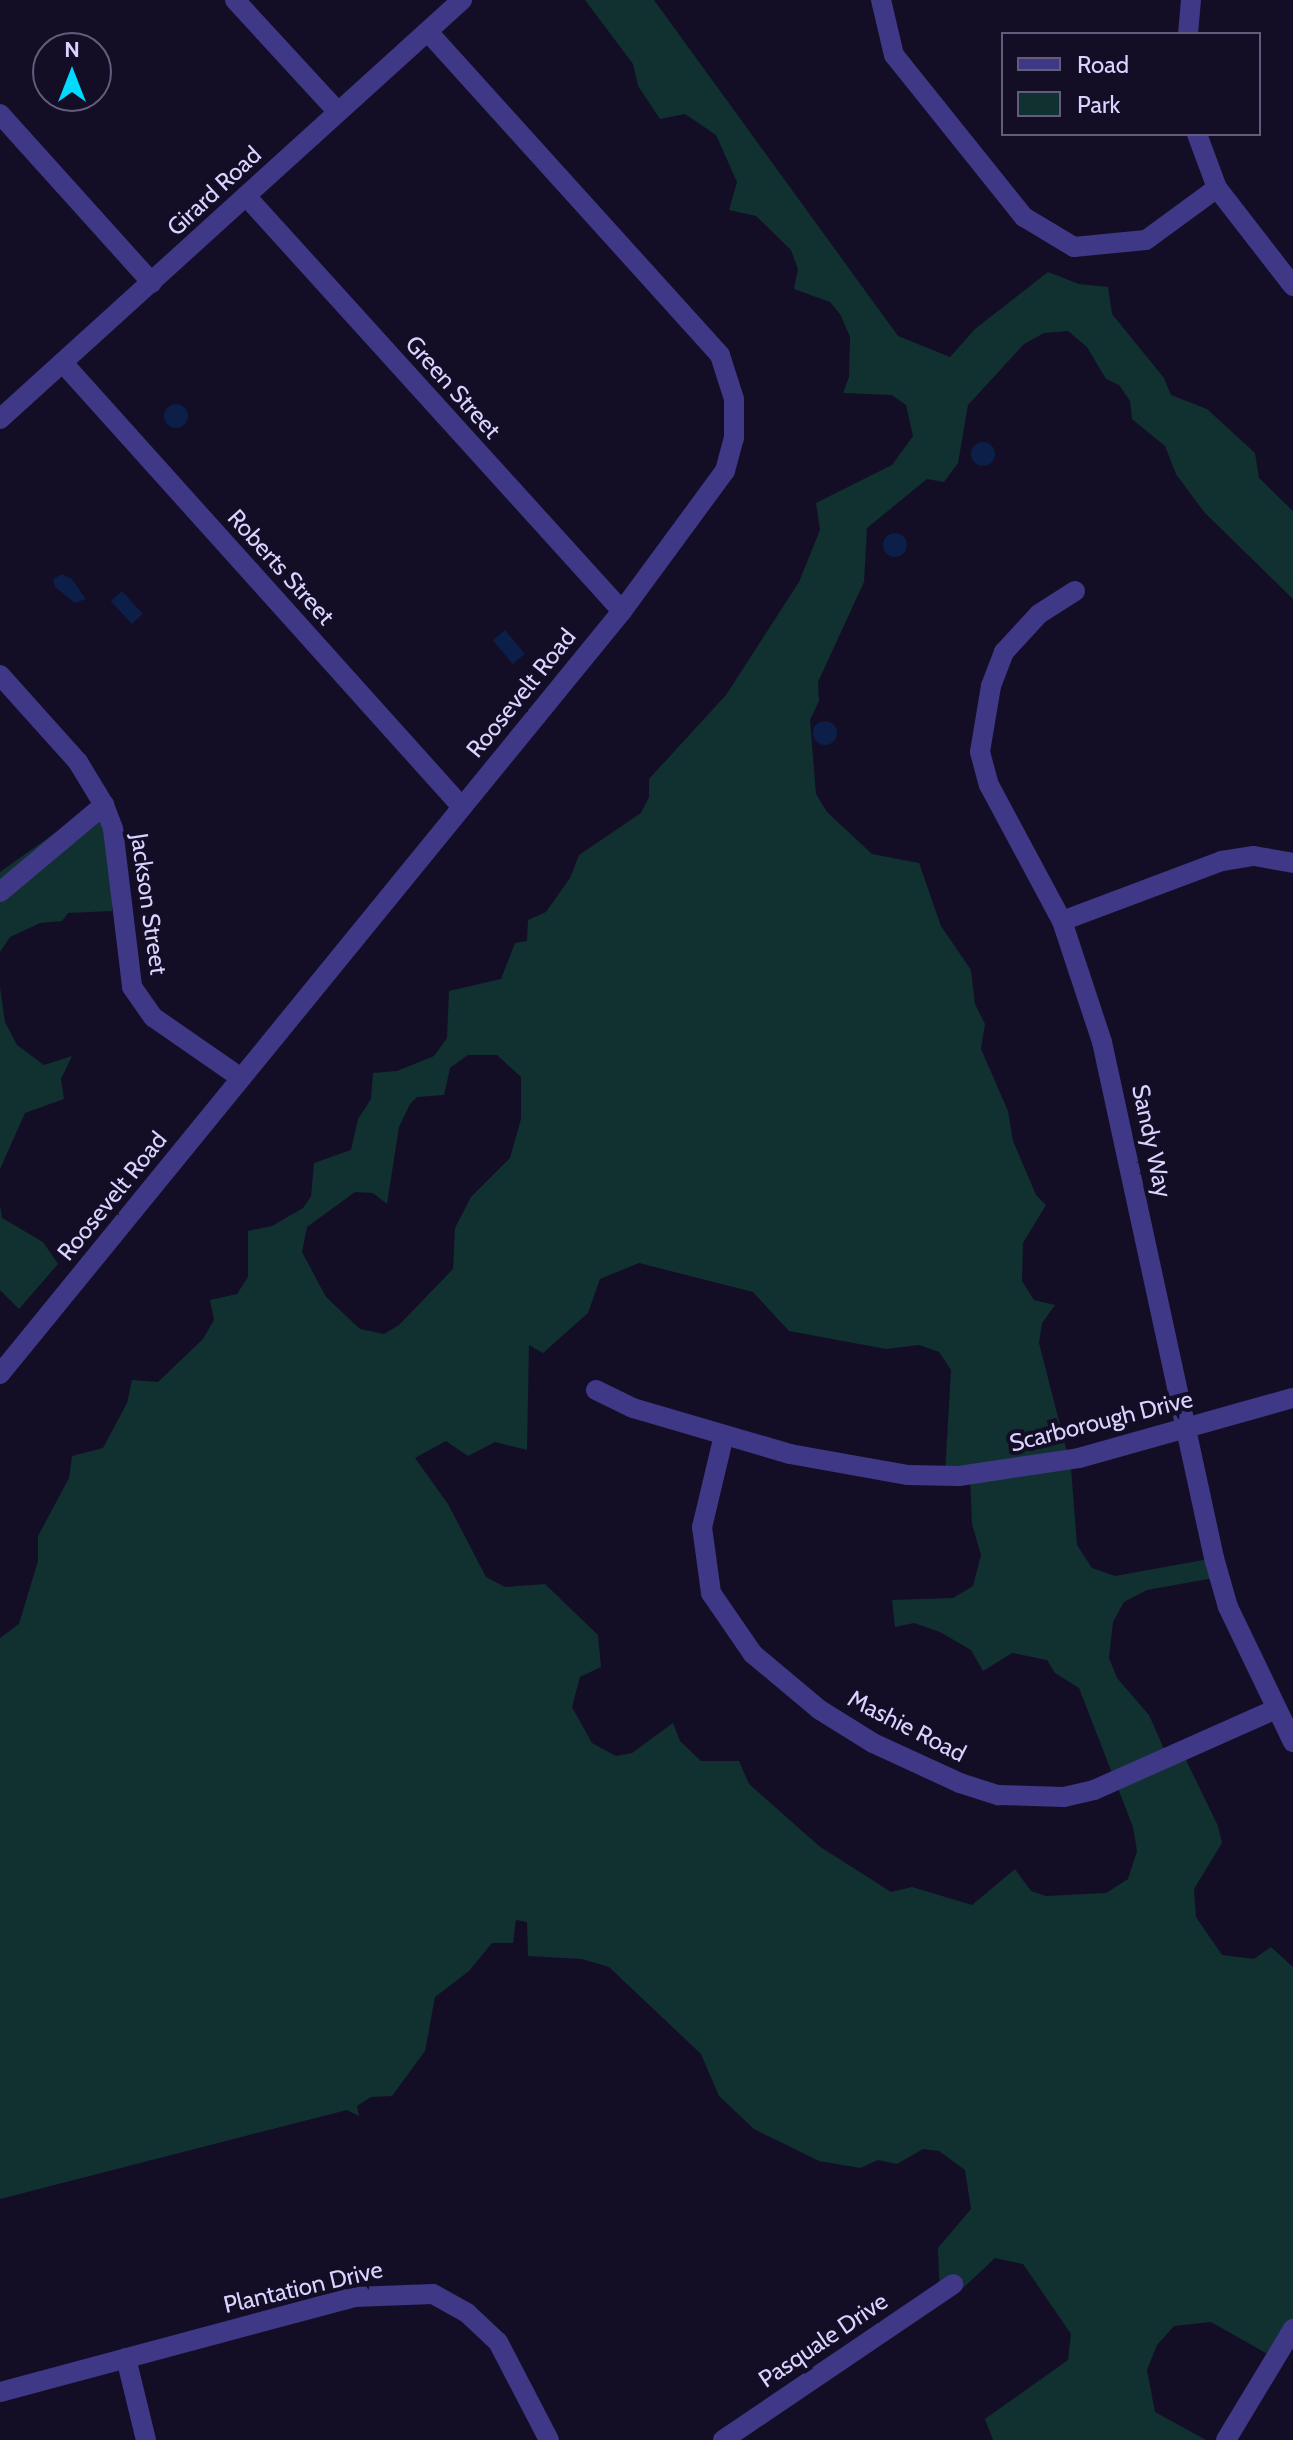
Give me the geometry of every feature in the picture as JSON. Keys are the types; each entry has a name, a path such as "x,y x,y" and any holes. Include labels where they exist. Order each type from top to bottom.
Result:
{"street":[{"path":"235,0 338,112"},
{"name":"Girard Road","path":"0,419 462,0"},
{"path":"881,0 894,55 1024,217 1074,247 1146,240 1217,188"},
{"path":"1188,32 1191,0"},
{"name":"Roosevelt Road","path":"0,1374 622,611 725,471 734,438 734,399 720,355 428,32"},
{"path":"0,114 152,283"},
{"path":"1198,136 1217,188 1284,266 1293,286"},
{"name":"Green Street","path":"246,196 622,611"},
{"name":"Roberts Street","path":"63,363 461,806"},
{"name":"Sandy Way","path":"1075,591 1039,614 1004,652 991,686 980,752 989,785 1062,921 1118,1102 1186,1428 1228,1607 1293,1742"},
{"name":"Jackson Street","path":"0,675 78,762 104,805 113,829 132,987 153,1017 241,1078"},
{"path":"0,892 104,805"},
{"path":"1062,921 1222,861 1254,856 1293,863"},
{"name":"Scarborough Drive","path":"596,1390 633,1408 724,1435 841,1464 959,1476 1079,1458 1293,1398"},
{"name":"Mashie Road","path":"724,1435 702,1527 711,1593 753,1654 820,1710 873,1743 960,1783 998,1795 1049,1798 1094,1790 1276,1709"},
{"name":"Pasquale Drive","path":"723,2440 953,2284"},
{"name":"Plantation Drive","path":"0,2392 354,2297 433,2294 467,2313 498,2342 549,2440"},
{"path":"1226,2440 1293,2329"},
{"path":"126,2358 146,2440"}],"green space":[{"path":"585,0 654,0 898,336 950,357 975,329 1048,272 1079,284 1108,287 1112,314 1164,378 1171,395 1207,409 1255,453 1259,478 1293,511 1293,599 1204,512 1176,474 1165,446 1132,419 1130,401 1119,385 1106,379 1087,347 1068,331 1044,333 1024,344 968,405 958,463 944,482 927,479 867,528 864,582 818,682 819,701 810,720 816,794 827,812 872,854 919,863 941,926 971,970 975,1004 985,1024 981,1049 1008,1111 1013,1141 1036,1195 1046,1205 1023,1243 1022,1281 1034,1300 1055,1305 1042,1323 1039,1343 1071,1468 1077,1545 1092,1568 1115,1576 1209,1559 1214,1578 1147,1590 1124,1602 1113,1622 1109,1658 1117,1678 1149,1715 1168,1758 1185,1758 1218,1826 1222,1843 1194,1889 1196,1917 1222,1955 1254,1959 1271,1947 1293,1967 1293,2334 1273,2357 1211,2322 1174,2326 1157,2345 1147,2370 1155,2412 1206,2440 993,2440 985,2419 1068,2360 1071,2334 1023,2264 995,2258 962,2289 940,2300 938,2248 971,2209 965,2170 939,2151 923,2149 897,2164 878,2160 860,2168 819,2161 754,2129 719,2096 701,2054 609,1967 582,1959 528,1956 527,1922 516,1920 513,1943 492,1943 469,1971 435,1997 425,2051 392,2096 371,2097 357,2106 359,2116 347,2110 0,2199 0,1638 19,1624 38,1561 38,1536 69,1478 72,1456 103,1448 127,1403 132,1380 158,1382 203,1339 214,1320 210,1300 237,1294 248,1277 248,1231 272,1226 303,1208 311,1196 314,1163 351,1150 358,1119 371,1099 373,1073 397,1071 434,1056 447,1038 449,991 501,979 515,943 527,941 528,920 546,912 570,878 579,855 641,813 649,797 649,779 726,695 799,582 820,530 816,503 892,465 913,436 906,405 892,395 843,393 849,377 850,337 840,314 830,302 794,289 798,269 791,250 756,216 729,210 737,182 716,135 685,114 660,119 638,86 633,64","holes":["468,1055 497,1055 521,1077 521,1119 510,1158 471,1197 455,1228 453,1269 399,1325 384,1334 360,1329 326,1297 302,1252 307,1227 355,1192 373,1193 387,1204 399,1127 410,1104 417,1097 444,1095 450,1068","639,1263 753,1292 789,1331 886,1349 919,1345 939,1352 951,1370 945,1474 970,1477 972,1524 981,1555 973,1586 953,1598 892,1600 895,1627 914,1623 940,1632 971,1650 983,1671 1012,1653 1047,1660 1055,1673 1079,1688 1133,1827 1137,1851 1128,1879 1106,1893 1046,1896 1031,1891 1015,1869 972,1905 912,1887 891,1892 819,1846 749,1784 739,1761 701,1761 680,1741 673,1723 632,1753 616,1756 592,1743 572,1707 580,1677 601,1667 598,1635 545,1584 505,1587 486,1577 448,1504 415,1458 446,1441 468,1456 495,1442 527,1450 529,1345 543,1353 588,1313 600,1279"]},
{"path":"97,803 113,833 112,911 68,913 62,921 40,923 10,937 0,952 0,872"},
{"path":"0,987 5,1022 17,1045 44,1065 72,1056 61,1079 64,1099 25,1113 0,1169"},
{"path":"0,1205 2,1218 43,1242 58,1264 19,1309 0,1290"}],"water":[{"path":"176,404 185,407 188,416 185,425 176,428 167,425 164,416 167,407"},
{"path":"983,442 992,445 995,454 992,463 983,466 974,463 971,454 974,445"},
{"path":"895,533 906,540 907,545 900,556 895,557 884,550 883,545 890,534"},
{"path":"62,574 72,579 86,599 75,603 55,587 53,579"},
{"path":"122,591 143,614 132,624 111,601"},
{"path":"505,630 525,654 513,664 493,640"},
{"path":"825,721 834,724 837,733 834,742 825,745 816,742 813,733 816,724"}]}
